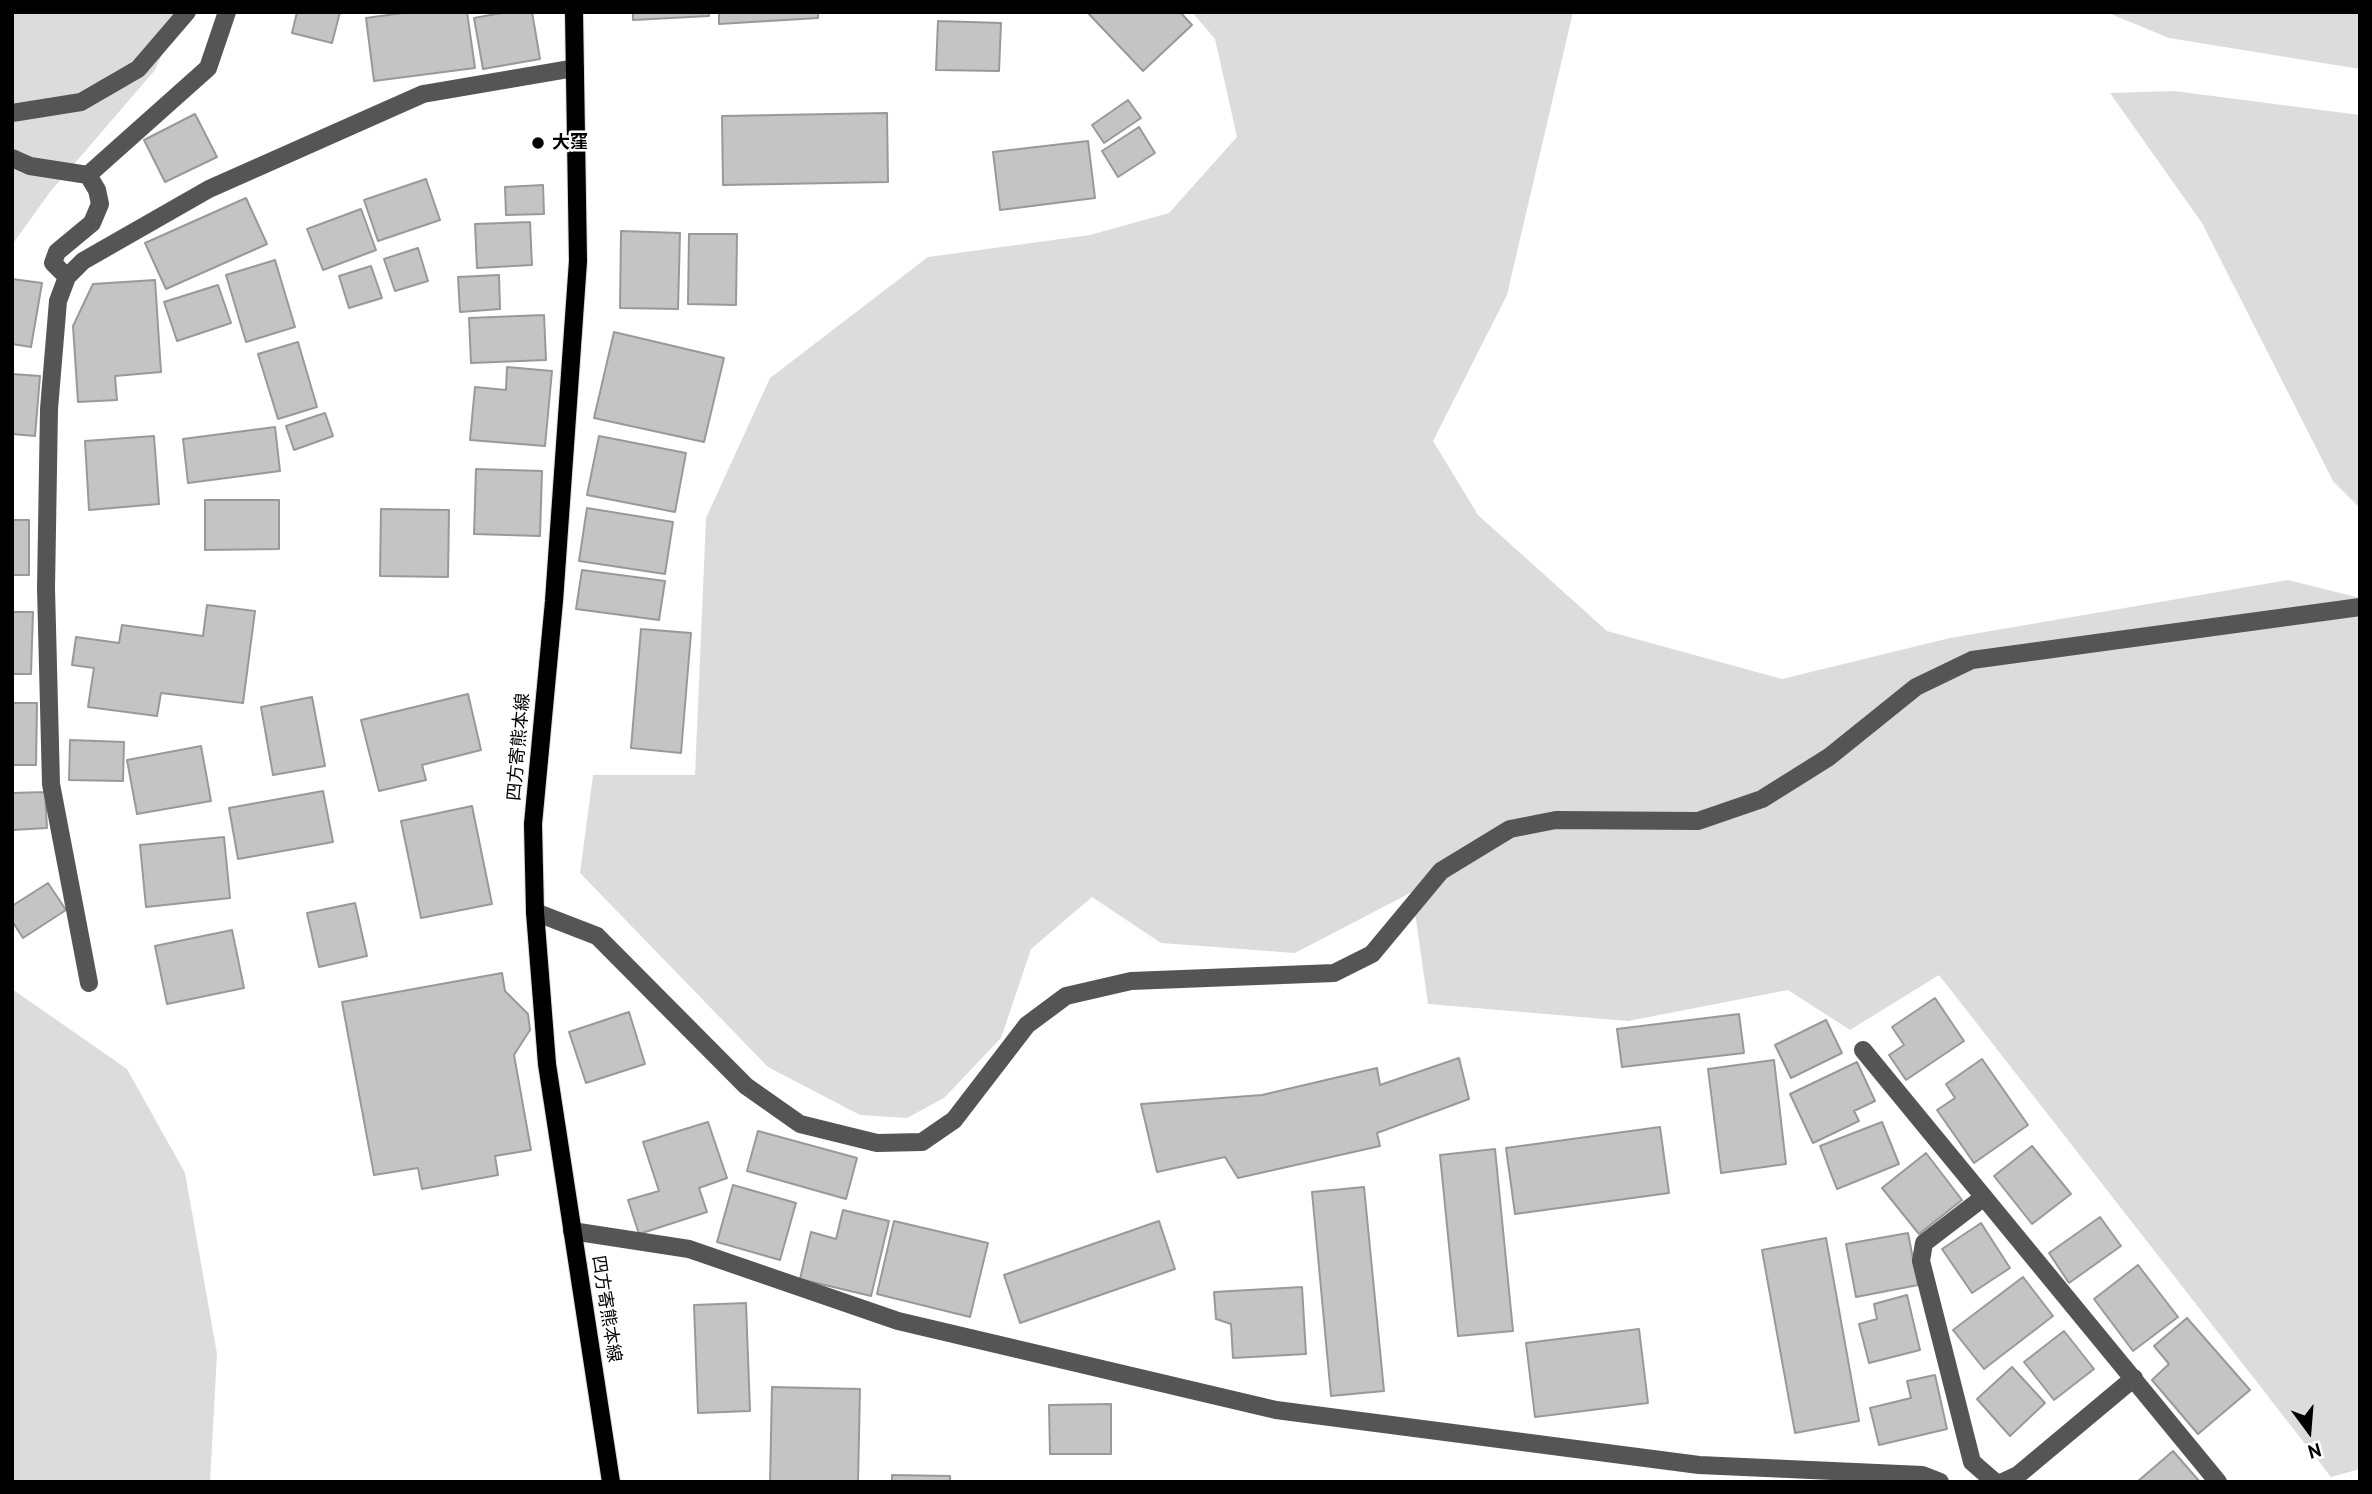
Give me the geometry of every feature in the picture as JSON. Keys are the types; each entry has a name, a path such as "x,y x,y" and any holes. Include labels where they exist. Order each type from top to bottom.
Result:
{"main road":[{"name":"四方寄熊本線","path":"574,12 578,261 554,601 533,824 536,912 547,1064 611,1482"}],"street":[{"path":"12,113 81,102 138,69 187,12"},
{"path":"88,176 208,68 227,12"},
{"path":"89,983 51,783 46,588 49,409 58,302 67,277 83,261 209,189 424,94 575,68"},
{"path":"12,158 30,166 88,176 97,190 100,204 92,223 57,253 53,263 67,277"},
{"path":"536,912 597,936 747,1086 800,1124 877,1143 922,1142 954,1121 1027,1025 1066,996 1131,981 1334,973 1372,954 1441,871 1510,829 1556,820 1698,821 1762,799 1829,757 1916,687 1972,660 2360,607"},
{"path":"1863,1050 2218,1482"},
{"path":"1984,1197 1924,1243 1921,1261 1972,1462 1995,1482"},
{"path":"572,1231 689,1248 898,1321 1276,1410 1699,1465 1922,1475 1940,1482"},
{"path":"2003,1482 2018,1475 2134,1378"}],"shaded area":[{"path":"12,12 182,12 155,70 50,192 12,245"},
{"path":"1192,12 1573,12 1507,295 1433,441 1478,515 1607,631 1782,679 1950,638 2288,580 2360,598 2360,1469 2331,1477 1939,975 1850,1030 1788,990 1628,1021 1428,1004 1412,892 1295,953 1161,943 1092,897 1031,949 1001,1038 944,1098 907,1118 860,1115 768,1067 580,873 593,775 695,775 706,518 770,378 928,257 1090,235 1169,213 1237,137 1215,39"},
{"path":"2106,12 2360,12 2360,69 2169,38"},
{"path":"2174,91 2360,115 2360,508 2333,481 2202,223 2110,93"},
{"path":"12,989 127,1069 185,1173 217,1354 210,1482 12,1482"}],"building":[{"path":"297,12 340,12 332,43 292,33"},
{"path":"410,12 467,12 475,68 374,81 366,18"},
{"path":"507,12 532,12 540,59 483,69 474,18"},
{"path":"633,12 709,12 709,16 633,20"},
{"path":"719,12 818,12 818,18 719,24"},
{"path":"1087,12 1180,12 1192,25 1143,71"},
{"path":"938,21 1001,23 999,71 936,70"},
{"path":"1128,100 1141,118 1104,143 1092,125"},
{"path":"887,113 888,182 723,185 722,116"},
{"path":"195,114 217,157 165,182 144,140"},
{"path":"1139,127 1155,153 1118,177 1102,151"},
{"path":"1088,141 1095,198 1000,210 993,152"},
{"path":"426,179 440,220 378,241 364,200"},
{"path":"543,185 544,214 506,215 505,187"},
{"path":"246,198 267,244 166,289 145,243"},
{"path":"361,209 376,250 323,270 307,229"},
{"path":"530,222 532,265 477,268 475,224"},
{"path":"621,231 680,233 678,309 620,308"},
{"path":"689,234 737,234 736,305 688,304"},
{"path":"418,248 428,281 395,291 384,259"},
{"path":"275,260 295,327 246,342 226,275"},
{"path":"371,266 382,298 349,308 339,276"},
{"path":"499,275 500,309 460,312 458,277"},
{"path":"12,279 42,283 31,347 12,344"},
{"path":"155,280 161,372 115,376 117,400 78,402 73,326 93,284"},
{"path":"218,285 231,323 177,341 164,302"},
{"path":"544,315 546,360 471,363 469,318"},
{"path":"614,332 724,358 704,442 594,418"},
{"path":"298,342 317,407 278,419 258,354"},
{"path":"507,367 552,371 545,446 470,440 475,387 506,390"},
{"path":"12,374 40,376 35,436 12,434"},
{"path":"325,413 333,436 294,450 286,426"},
{"path":"275,427 280,471 188,483 183,439"},
{"path":"154,436 159,504 89,510 85,441"},
{"path":"599,436 686,453 675,512 587,495"},
{"path":"476,469 542,471 540,536 474,534"},
{"path":"205,500 279,500 279,549 205,550"},
{"path":"587,508 673,522 665,574 579,561"},
{"path":"381,509 449,510 448,577 380,576"},
{"path":"12,520 29,520 29,575 12,575"},
{"path":"582,570 665,581 659,620 576,609"},
{"path":"207,605 255,611 243,703 161,693 157,716 88,707 94,668 72,665 76,637 119,643 122,625 203,636"},
{"path":"12,612 33,612 31,674 12,674"},
{"path":"641,629 691,633 681,753 631,748"},
{"path":"468,694 481,750 422,765 426,780 379,791 361,720"},
{"path":"312,697 325,766 273,775 261,707"},
{"path":"12,703 37,703 36,765 12,765"},
{"path":"70,740 124,742 123,781 69,780"},
{"path":"201,746 211,801 137,814 127,760"},
{"path":"323,791 333,842 238,859 229,808"},
{"path":"45,792 47,828 12,830 12,793"},
{"path":"472,806 492,904 421,918 401,821"},
{"path":"224,837 230,898 146,907 140,845"},
{"path":"48,883 66,910 23,938 12,921 12,906"},
{"path":"355,903 367,956 319,967 307,913"},
{"path":"232,930 244,988 167,1004 155,946"},
{"path":"502,973 505,991 528,1014 530,1030 514,1055 531,1150 495,1156 498,1175 422,1189 418,1168 374,1175 342,1002"},
{"path":"1935,998 1964,1041 1906,1080 1889,1055 1904,1045 1892,1027"},
{"path":"629,1012 645,1064 586,1083 569,1032"},
{"path":"1739,1014 1744,1053 1622,1067 1617,1029"},
{"path":"1826,1020 1842,1053 1791,1078 1775,1045"},
{"path":"1459,1058 1469,1099 1377,1133 1380,1146 1238,1178 1225,1157 1157,1172 1141,1104 1262,1095 1377,1068 1380,1085"},
{"path":"1982,1059 2028,1125 1974,1163 1937,1110 1955,1098 1946,1084"},
{"path":"1774,1060 1786,1164 1721,1173 1708,1069"},
{"path":"1857,1062 1875,1101 1854,1111 1859,1121 1813,1143 1790,1094"},
{"path":"708,1122 727,1178 699,1188 707,1212 639,1234 628,1200 659,1191 643,1142"},
{"path":"1882,1122 1899,1164 1837,1189 1820,1146"},
{"path":"1660,1127 1669,1193 1515,1214 1506,1148"},
{"path":"758,1131 857,1158 846,1199 747,1171"},
{"path":"2032,1146 2071,1194 2032,1224 1994,1176"},
{"path":"1495,1149 1513,1331 1458,1336 1440,1155"},
{"path":"1926,1153 1962,1200 1919,1234 1882,1188"},
{"path":"733,1185 796,1203 780,1260 717,1242"},
{"path":"1364,1187 1384,1391 1331,1396 1312,1192"},
{"path":"843,1210 889,1221 871,1296 800,1279 811,1232 836,1239"},
{"path":"2100,1217 2121,1246 2069,1283 2049,1253"},
{"path":"894,1221 988,1243 970,1317 877,1294"},
{"path":"1159,1221 1175,1269 1020,1323 1004,1275"},
{"path":"1981,1223 2010,1268 1972,1293 1942,1249"},
{"path":"1908,1233 1918,1285 1856,1297 1846,1244"},
{"path":"1826,1238 1859,1421 1795,1433 1762,1250"},
{"path":"2138,1265 2178,1317 2133,1351 2094,1299"},
{"path":"2023,1277 2053,1316 1984,1369 1953,1330"},
{"path":"1302,1287 1306,1354 1233,1358 1231,1324 1216,1319 1214,1292"},
{"path":"1907,1295 1920,1350 1869,1363 1859,1324 1877,1319 1874,1304"},
{"path":"746,1303 750,1411 698,1413 694,1305"},
{"path":"2187,1318 2250,1390 2198,1434 2152,1380 2169,1364 2154,1346"},
{"path":"1639,1329 1648,1403 1535,1417 1526,1343"},
{"path":"2064,1331 2094,1369 2054,1400 2024,1362"},
{"path":"2012,1367 2045,1403 2010,1436 1977,1399"},
{"path":"1935,1375 1947,1429 1879,1445 1870,1408 1911,1398 1907,1381"},
{"path":"772,1387 860,1389 858,1482 770,1482"},
{"path":"1111,1404 1111,1454 1050,1454 1049,1405"},
{"path":"2173,1451 2199,1481 2137,1482"},
{"path":"892,1475 950,1476 950,1482 892,1482"}],"place":[{"name":"大窪","path":"538,143"}]}
